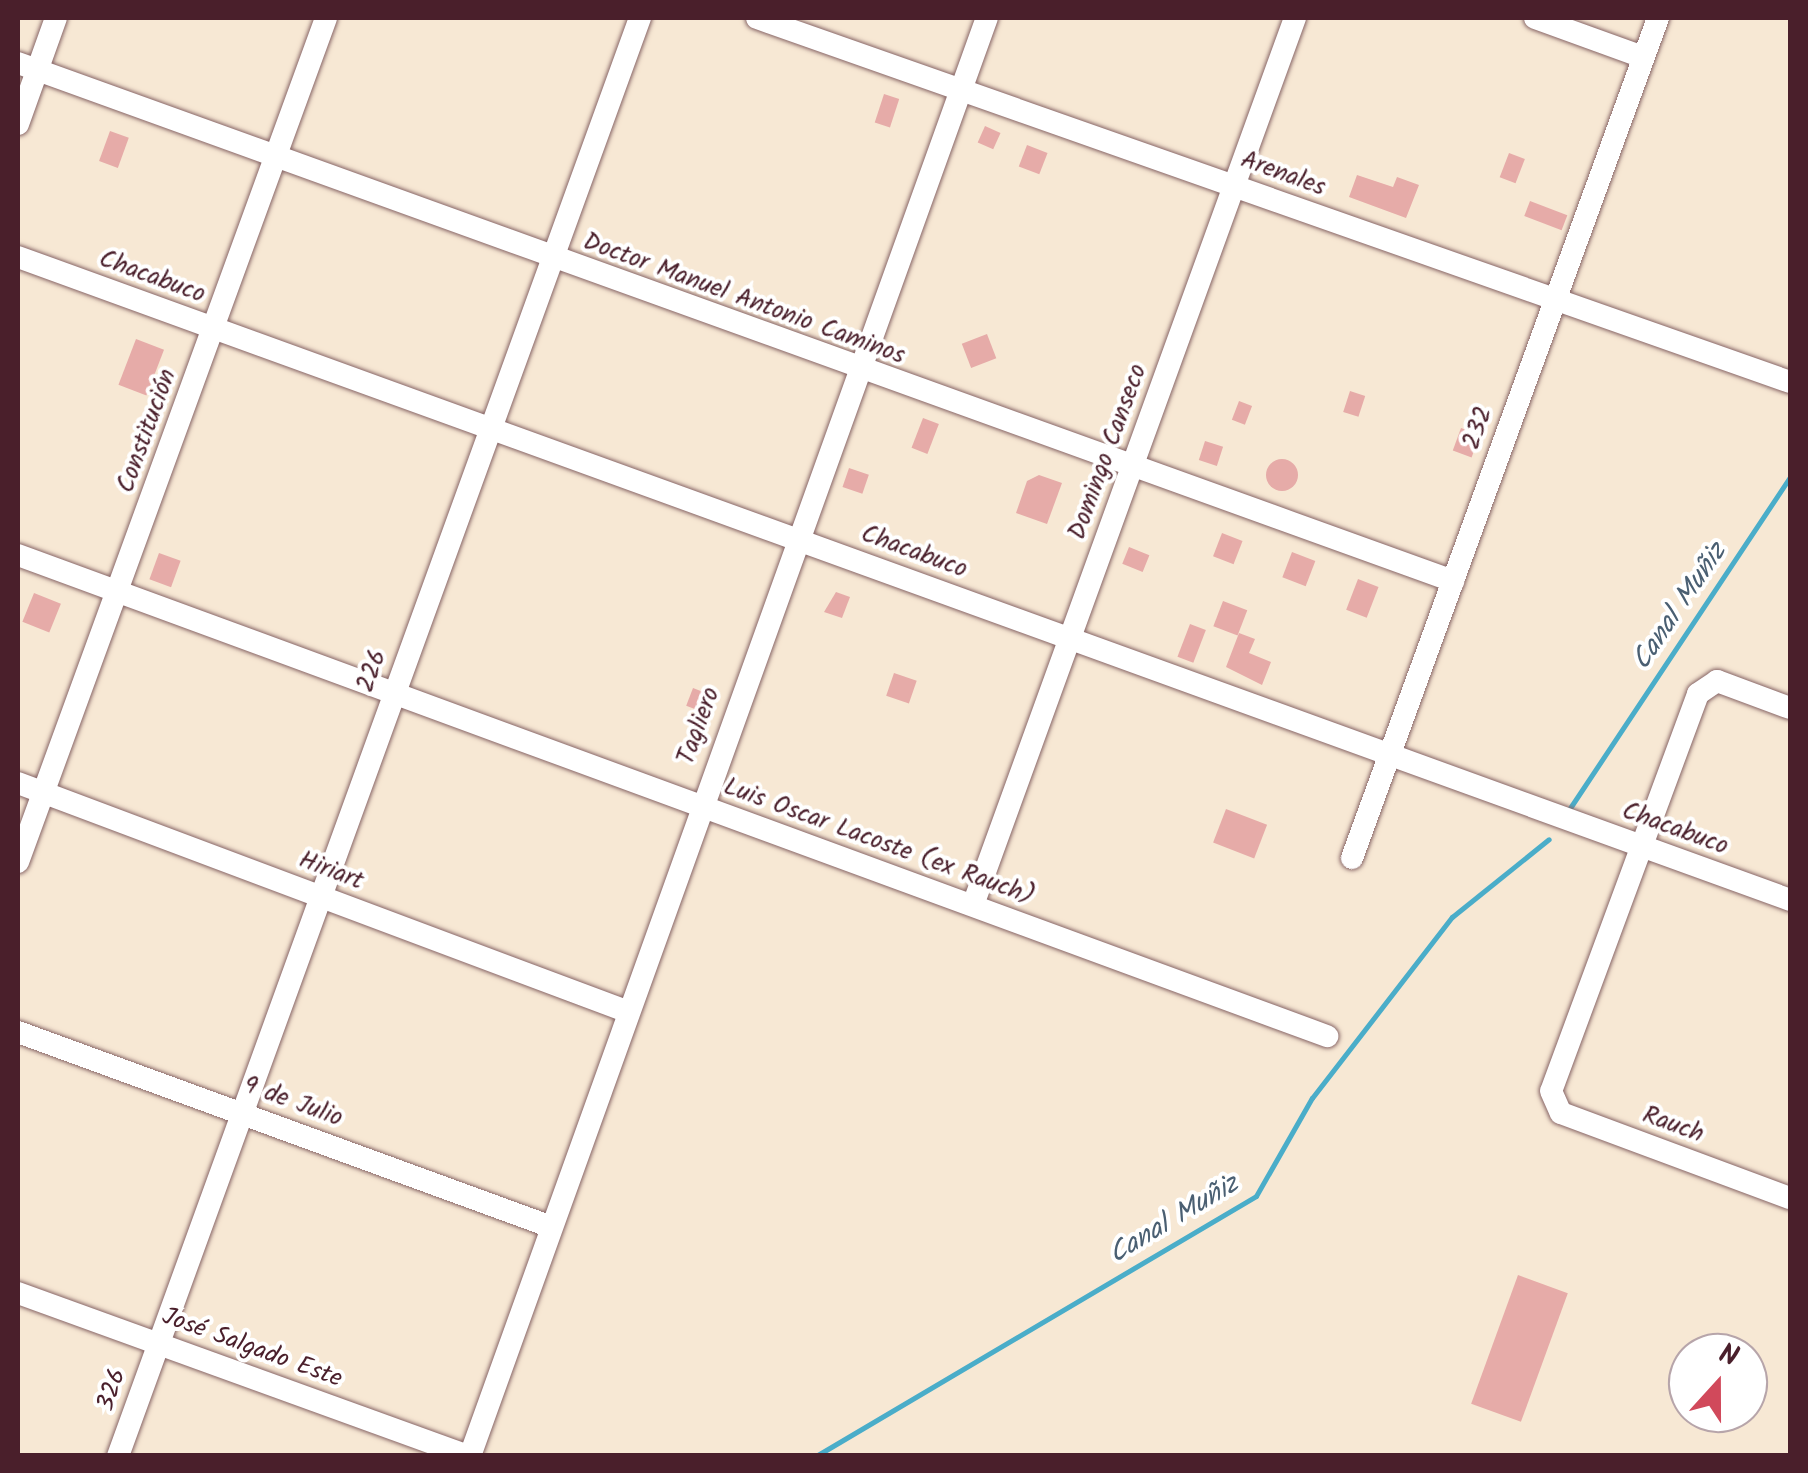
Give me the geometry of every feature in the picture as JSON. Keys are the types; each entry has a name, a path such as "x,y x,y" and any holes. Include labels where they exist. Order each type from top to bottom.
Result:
{"street":[{"path":"18,124 27,67 56,18"},
{"name":"Constitución","path":"18,862 326,18"},
{"name":"226","path":"158,1343 640,18"},
{"name":"Arenales","path":"757,18 1790,382"},
{"name":"Tagliero","path":"469,1456 796,539 987,18"},
{"name":"Domingo Canseco","path":"973,905 1295,18"},
{"path":"1535,18 1643,57"},
{"name":"232","path":"1352,858 1658,18"},
{"name":"Doctor Manuel Antonio Caminos","path":"27,67 858,371 1453,581"},
{"name":"Chacabuco","path":"18,257 1790,900"},
{"name":"Luis Oscar Lacoste (ex Rauch)","path":"18,554 1326,1036"},
{"path":"1642,846 1707,684 1717,681 1790,708"},
{"name":"Hiriart","path":"18,783 626,1011"},
{"name":"Rauch","path":"1642,846 1551,1091 1561,1113 1790,1198"},
{"name":"9 de Julio","path":"18,1032 549,1226"},
{"name":"José Salgado Este","path":"18,1293 469,1456"},
{"name":"326","path":"118,1456 158,1343"}],"building":[{"path":"884,94 899,99 890,127 875,123"},
{"path":"985,126 1001,133 993,149 978,142"},
{"path":"110,131 129,138 118,168 99,161"},
{"path":"1027,145 1048,153 1039,174 1019,166"},
{"path":"1509,153 1525,159 1516,183 1500,177"},
{"path":"1357,175 1393,187 1397,177 1419,185 1406,218 1349,197"},
{"path":"1530,201 1567,215 1562,230 1524,216"},
{"path":"987,334 996,358 971,368 962,344"},
{"path":"136,339 164,350 146,395 118,385"},
{"path":"1350,391 1365,396 1358,417 1343,412"},
{"path":"1239,401 1252,406 1245,425 1232,420"},
{"path":"923,418 939,424 927,454 912,448"},
{"path":"1461,428 1480,435 1472,457 1453,451"},
{"path":"1205,441 1223,447 1217,466 1199,460"},
{"path":"1282,459 1294,463 1298,475 1294,487 1282,491 1270,487 1266,475 1270,463"},
{"path":"849,468 869,475 862,494 842,487"},
{"path":"1039,475 1062,483 1047,524 1016,513 1027,481"},
{"path":"1222,533 1243,541 1234,564 1213,556"},
{"path":"1129,547 1149,555 1143,572 1122,564"},
{"path":"1292,552 1315,561 1306,586 1282,577"},
{"path":"159,553 181,561 171,587 149,579"},
{"path":"1358,579 1379,587 1367,618 1346,610"},
{"path":"836,592 850,597 842,618 824,612"},
{"path":"34,593 61,604 49,633 22,622"},
{"path":"1223,601 1247,610 1238,636 1213,626"},
{"path":"1190,624 1206,630 1193,663 1177,657"},
{"path":"1239,633 1255,639 1249,653 1271,662 1262,685 1226,667"},
{"path":"894,673 917,681 909,704 886,696"},
{"path":"693,688 714,696 707,714 686,706"},
{"path":"1226,809 1267,825 1254,858 1213,843"},
{"path":"1518,1275 1568,1293 1521,1422 1471,1404"}],"waterway":[{"name":"Canal Muñiz","path":"1570,808 1790,477"},
{"name":"Canal Muñiz","path":"816,1456 1256,1196 1312,1098 1452,917 1549,839"}]}
